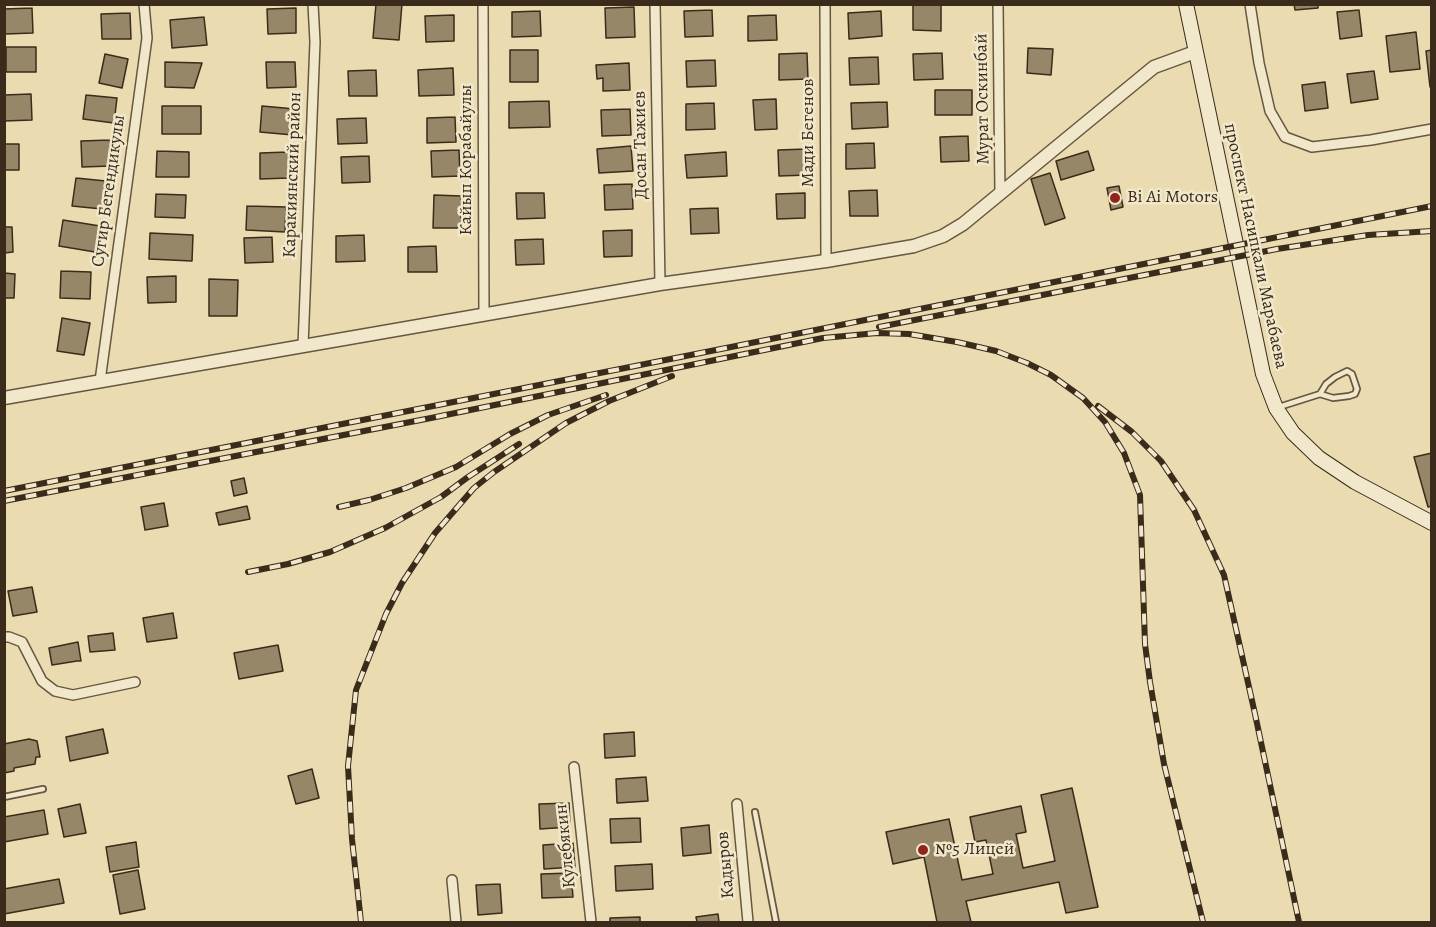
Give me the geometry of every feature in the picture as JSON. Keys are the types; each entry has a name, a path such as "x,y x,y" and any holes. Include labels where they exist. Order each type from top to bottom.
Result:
{"main road":[{"name":"проспект Насипкали Марабаева","path":"1186,4 1263,374 1276,408 1293,433 1319,458 1355,482 1431,523"}],"street":[{"name":"Сугир Бегендикулы","path":"100,381 147,38 144,4"},
{"name":"Каракиянский район","path":"303,346 315,42 313,4"},
{"name":"Кайып Корабайулы","path":"483,4 484,315"},
{"name":"Досан Тажиев","path":"655,4 660,284"},
{"name":"Мади Бегенов","path":"825,4 826,261"},
{"name":"Мурат Оскинбай","path":"998,4 1000,194"},
{"path":"1250,4 1259,63 1270,111 1285,137 1312,147 1371,140 1431,129"},
{"path":"4,398 660,284 915,246 943,236 963,224 1154,67 1196,52"},
{"path":"4,638 9,637 22,642 42,681 55,691 73,695 135,682"},
{"name":"Кулебякин","path":"574,767 591,922"},
{"name":"Кадыров","path":"737,804 748,922"},
{"path":"452,880 456,922"}],"lane":[{"path":"1276,408 1320,394 1333,398 1355,394 1357,389 1352,374 1347,371 1335,377 1326,384 1320,394"},
{"path":"4,797 43,789"},
{"path":"755,812 776,922"}],"building":[{"path":"376,4 402,4 399,40 373,38"},
{"path":"913,4 941,4 941,31 913,30"},
{"path":"1294,4 1318,4 1318,8 1295,10"},
{"path":"634,7 635,37 606,38 605,8"},
{"path":"32,8 33,33 5,34 4,9"},
{"path":"296,8 296,33 268,34 267,9"},
{"path":"712,10 713,36 685,37 684,11"},
{"path":"1359,10 1362,36 1340,39 1337,12"},
{"path":"540,11 541,36 512,37 512,12"},
{"path":"881,11 882,36 849,39 848,13"},
{"path":"130,13 131,39 102,39 101,14"},
{"path":"454,15 454,41 426,42 425,16"},
{"path":"776,15 777,40 748,41 748,16"},
{"path":"204,17 207,45 172,48 170,20"},
{"path":"1416,32 1420,69 1390,72 1386,36"},
{"path":"6,47 36,47 36,72 6,72"},
{"path":"1028,48 1053,49 1051,75 1027,73"},
{"path":"510,50 538,50 538,82 510,82"},
{"path":"1432,50 1432,87 1430,87 1426,51"},
{"path":"807,53 808,79 779,80 779,54"},
{"path":"942,53 943,79 914,80 913,54"},
{"path":"105,54 128,59 122,88 99,83"},
{"path":"878,57 879,84 850,85 849,58"},
{"path":"715,60 716,86 687,87 686,61"},
{"path":"165,62 202,63 194,88 165,87"},
{"path":"266,62 295,62 296,87 267,88"},
{"path":"629,63 630,90 603,91 603,78 597,79 596,65"},
{"path":"453,68 454,95 419,96 418,70"},
{"path":"376,70 377,96 349,96 348,71"},
{"path":"1374,71 1378,99 1351,103 1347,74"},
{"path":"1325,82 1328,108 1305,111 1302,85"},
{"path":"935,90 972,90 972,115 935,115"},
{"path":"31,94 32,120 4,121 4,95"},
{"path":"86,95 117,98 114,123 83,119"},
{"path":"776,99 777,129 755,130 753,100"},
{"path":"549,101 550,127 509,128 509,102"},
{"path":"887,102 888,127 852,129 851,103"},
{"path":"714,103 715,129 686,130 686,104"},
{"path":"162,106 201,106 201,134 162,134"},
{"path":"262,106 295,109 293,135 260,132"},
{"path":"630,109 631,135 602,136 601,110"},
{"path":"455,117 456,142 427,143 427,118"},
{"path":"366,118 367,143 338,144 337,119"},
{"path":"968,136 969,161 941,162 940,137"},
{"path":"110,140 111,166 82,167 81,141"},
{"path":"874,143 875,168 846,169 846,144"},
{"path":"4,144 19,144 19,170 4,170"},
{"path":"631,146 633,171 599,173 597,149"},
{"path":"807,149 808,175 779,176 778,150"},
{"path":"459,150 460,176 432,177 431,151"},
{"path":"157,151 189,152 189,177 156,177"},
{"path":"1088,151 1094,170 1061,180 1056,161"},
{"path":"288,152 289,178 260,179 260,153"},
{"path":"726,152 727,176 687,178 685,155"},
{"path":"369,156 370,182 342,183 341,157"},
{"path":"1050,173 1065,218 1045,225 1031,179"},
{"path":"76,178 106,181 102,209 72,206"},
{"path":"632,184 633,209 605,210 604,185"},
{"name":"Bi Ai Motors","path":"1119,186 1123,207 1111,210 1107,188"},
{"path":"877,190 878,216 850,216 849,191"},
{"path":"516,193 544,193 545,218 517,219"},
{"path":"805,193 805,218 777,219 776,194"},
{"path":"156,194 186,195 185,218 155,217"},
{"path":"434,195 461,196 461,228 433,228"},
{"path":"247,206 286,207 285,232 246,230"},
{"path":"718,208 719,233 691,234 690,209"},
{"path":"63,220 100,226 95,252 59,246"},
{"path":"4,227 12,227 13,252 4,253"},
{"path":"632,230 632,256 604,257 603,231"},
{"path":"150,233 193,235 192,261 149,259"},
{"path":"364,235 365,261 336,262 336,236"},
{"path":"272,237 273,262 245,263 244,238"},
{"path":"543,239 544,264 516,265 515,240"},
{"path":"436,246 437,272 408,272 408,247"},
{"path":"61,271 91,272 90,299 60,298"},
{"path":"4,273 15,274 14,298 4,298"},
{"path":"176,276 176,302 148,303 147,277"},
{"path":"209,279 238,280 237,316 209,316"},
{"path":"62,318 90,323 84,355 57,351"},
{"path":"1432,453 1432,506 1428,507 1414,457"},
{"path":"244,478 247,493 234,496 231,481"},
{"path":"164,503 168,526 145,530 141,507"},
{"path":"247,506 250,519 219,525 216,513"},
{"path":"32,587 37,612 13,616 8,591"},
{"path":"173,613 177,638 147,642 143,618"},
{"path":"113,633 115,650 90,652 88,636"},
{"path":"78,642 81,661 52,665 49,648"},
{"path":"278,645 283,671 239,679 234,653"},
{"path":"103,729 108,753 70,761 66,737"},
{"path":"634,732 635,756 605,758 604,734"},
{"path":"29,739 37,741 40,757 36,757 35,764 14,768 14,771 4,773 4,744"},
{"path":"312,769 319,798 296,804 288,776"},
{"path":"646,777 648,801 617,803 616,779"},
{"name":"№5 Лицей","path":"1072,788 1098,907 1066,913 1059,882 966,901 971,922 937,922 924,857 893,864 886,832 949,819 962,880 993,874 986,840 975,842 970,817 1021,806 1026,832 1016,834 1023,868 1055,861 1041,795"},
{"path":"569,803 570,827 540,829 539,804"},
{"path":"80,804 86,833 64,837 58,809"},
{"path":"44,810 48,834 4,842 4,817"},
{"path":"640,818 641,842 611,843 610,819"},
{"path":"709,825 711,853 683,856 681,828"},
{"path":"136,842 139,867 110,872 106,847"},
{"path":"573,843 575,867 544,869 543,845"},
{"path":"652,864 653,889 616,891 615,866"},
{"path":"138,870 145,909 120,914 113,875"},
{"path":"571,873 573,897 542,898 541,874"},
{"path":"59,879 64,903 4,914 4,889"},
{"path":"500,884 502,913 478,915 476,885"},
{"path":"718,914 719,922 697,922 696,917"},
{"path":"640,917 640,922 610,922 610,918"}],"railway":[{"path":"4,491 1432,206"},
{"path":"879,327 1277,249 1368,235 1432,231"},
{"path":"4,501 431,418 823,338 877,333 909,334 996,351 1051,375 1083,398 1105,422 1124,453 1140,495 1145,644 1150,682 1164,764 1203,922"},
{"path":"361,922 352,839 348,766 356,690 386,614 402,583 435,533 474,488 494,472 566,423 609,401 672,376"},
{"path":"339,507 406,488 456,467 510,434 548,415 606,395"},
{"path":"1098,406 1132,432 1161,461 1194,510 1224,575 1299,922"},
{"path":"248,572 330,552 385,528 441,497 519,444"}],"place":[{"name":"Bi Ai Motors","path":"1115,198"},
{"name":"№5 Лицей","path":"923,850"}]}
